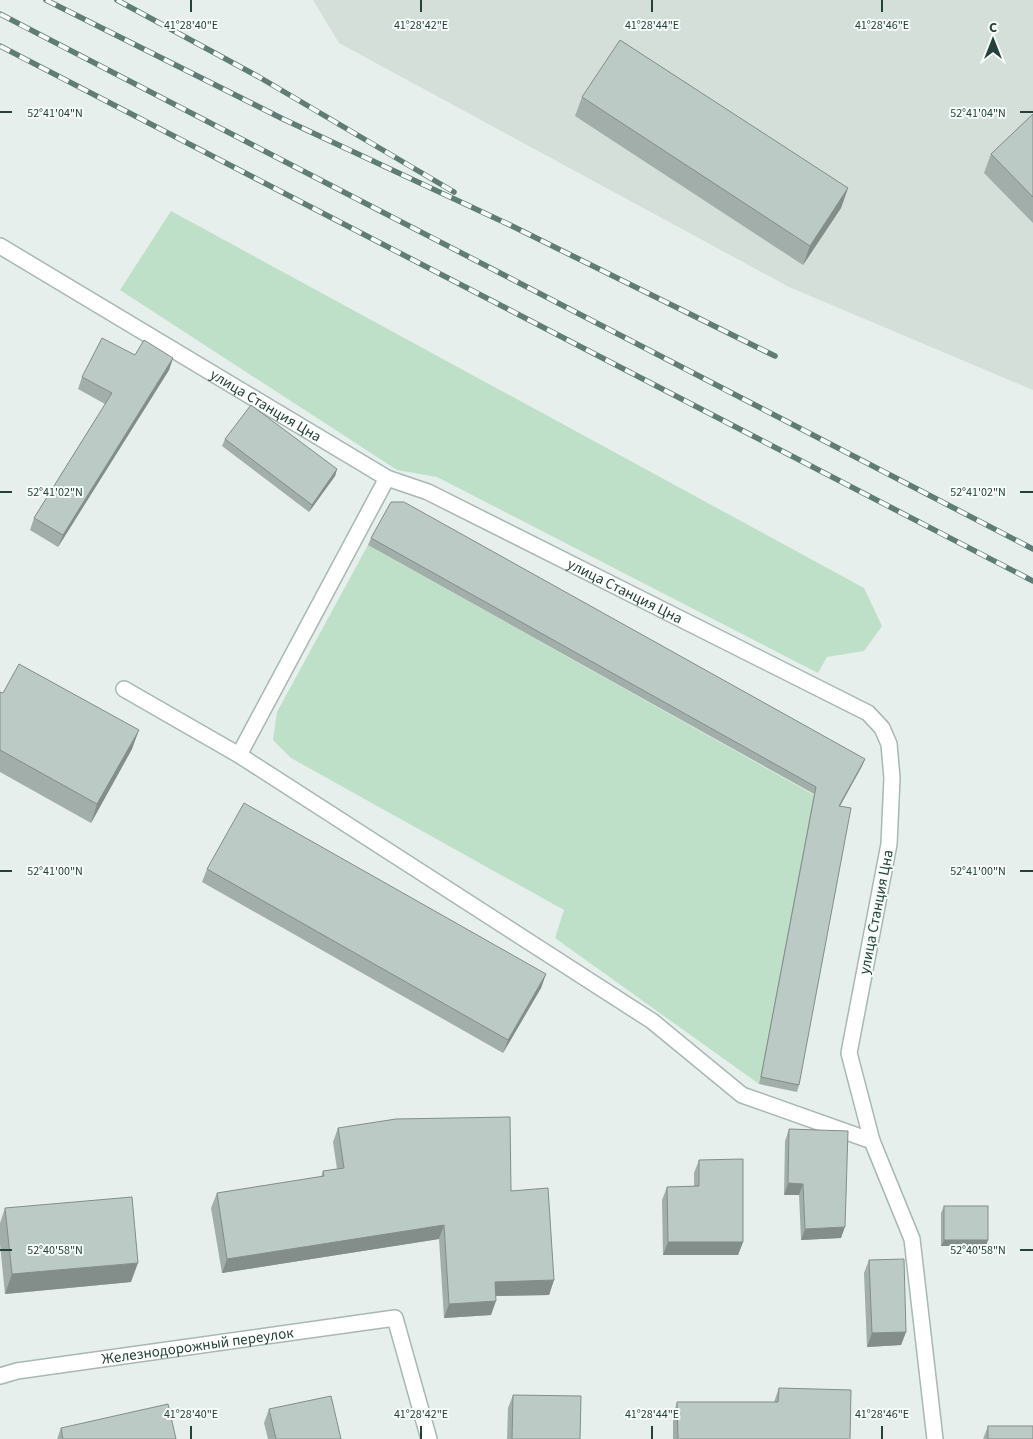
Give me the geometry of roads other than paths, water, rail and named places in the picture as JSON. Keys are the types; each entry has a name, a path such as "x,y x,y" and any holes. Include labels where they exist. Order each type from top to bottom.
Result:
{"street":[{"name":"улица Станция Цна","path":"0,246 387,478 428,492 868,713 882,728 889,744 892,778 889,844 849,1053 872,1141 912,1239 935,1439"},
{"path":"240,755 387,478"},
{"path":"124,690 240,755 652,1020 742,1095 872,1141"},
{"name":"Железнодорожный переулок","path":"0,1376 17,1371 395,1318 430,1439"}],"railway":[{"path":"46,0 283,119 510,225 775,356"},
{"path":"117,0 259,77 454,192"},
{"path":"0,14 1033,549"},
{"path":"0,46 1033,581"}]}
